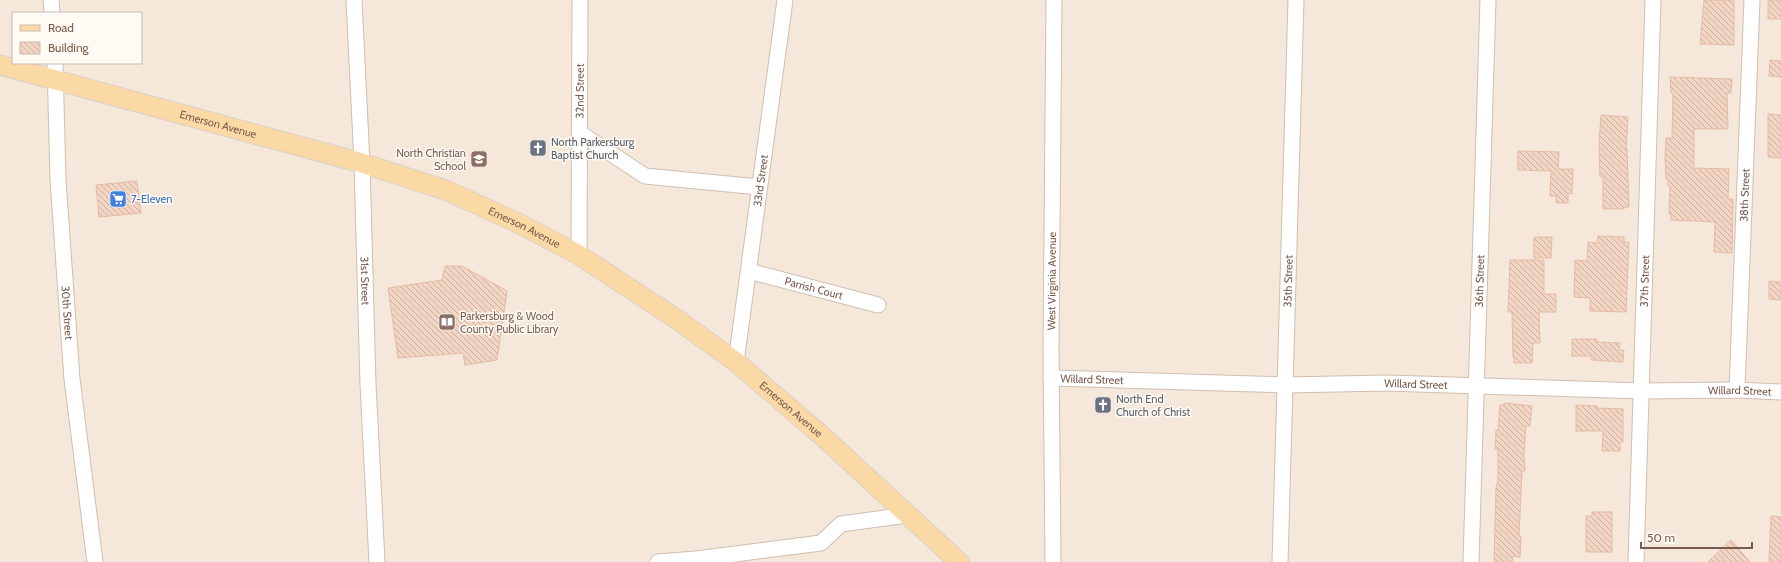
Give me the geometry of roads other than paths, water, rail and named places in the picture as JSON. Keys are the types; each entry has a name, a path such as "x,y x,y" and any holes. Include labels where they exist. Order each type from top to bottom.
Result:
{"main road":[{"name":"Emerson Avenue","path":"0,65 55,72 362,163 448,191 522,225 579,255 678,320 736,362 820,434 959,562"}],"street":[{"path":"51,0 52,12"},
{"name":"31st Street","path":"354,0 362,163 368,384 377,562"},
{"name":"32nd Street","path":"579,255 580,0"},
{"name":"33rd Street","path":"736,362 785,0"},
{"name":"West Virginia Avenue","path":"1053,562 1051,378 1054,0"},
{"name":"35th Street","path":"1280,562 1296,0"},
{"name":"36th Street","path":"1471,562 1488,0"},
{"name":"37th Street","path":"1636,562 1653,0"},
{"name":"38th Street","path":"1737,390 1752,0"},
{"name":"30th Street","path":"55,72 58,180 72,378 95,562"},
{"path":"580,133 644,176 759,187"},
{"name":"Parrish Court","path":"749,271 878,305"},
{"name":"Willard Street","path":"1051,378 1286,385 1386,383 1476,387 1737,390 1781,392"},
{"path":"658,562 696,559 821,543 841,524 907,515"}],"place":[{"name":"North Parkersburg Baptist Church","path":"538,148"},
{"name":"North Christian School","path":"479,159"},
{"name":"7-Eleven","path":"118,199"},
{"name":"Parkersburg & Wood County Public Library","path":"447,322"},
{"name":"North End Church of Christ","path":"1103,405"}]}
